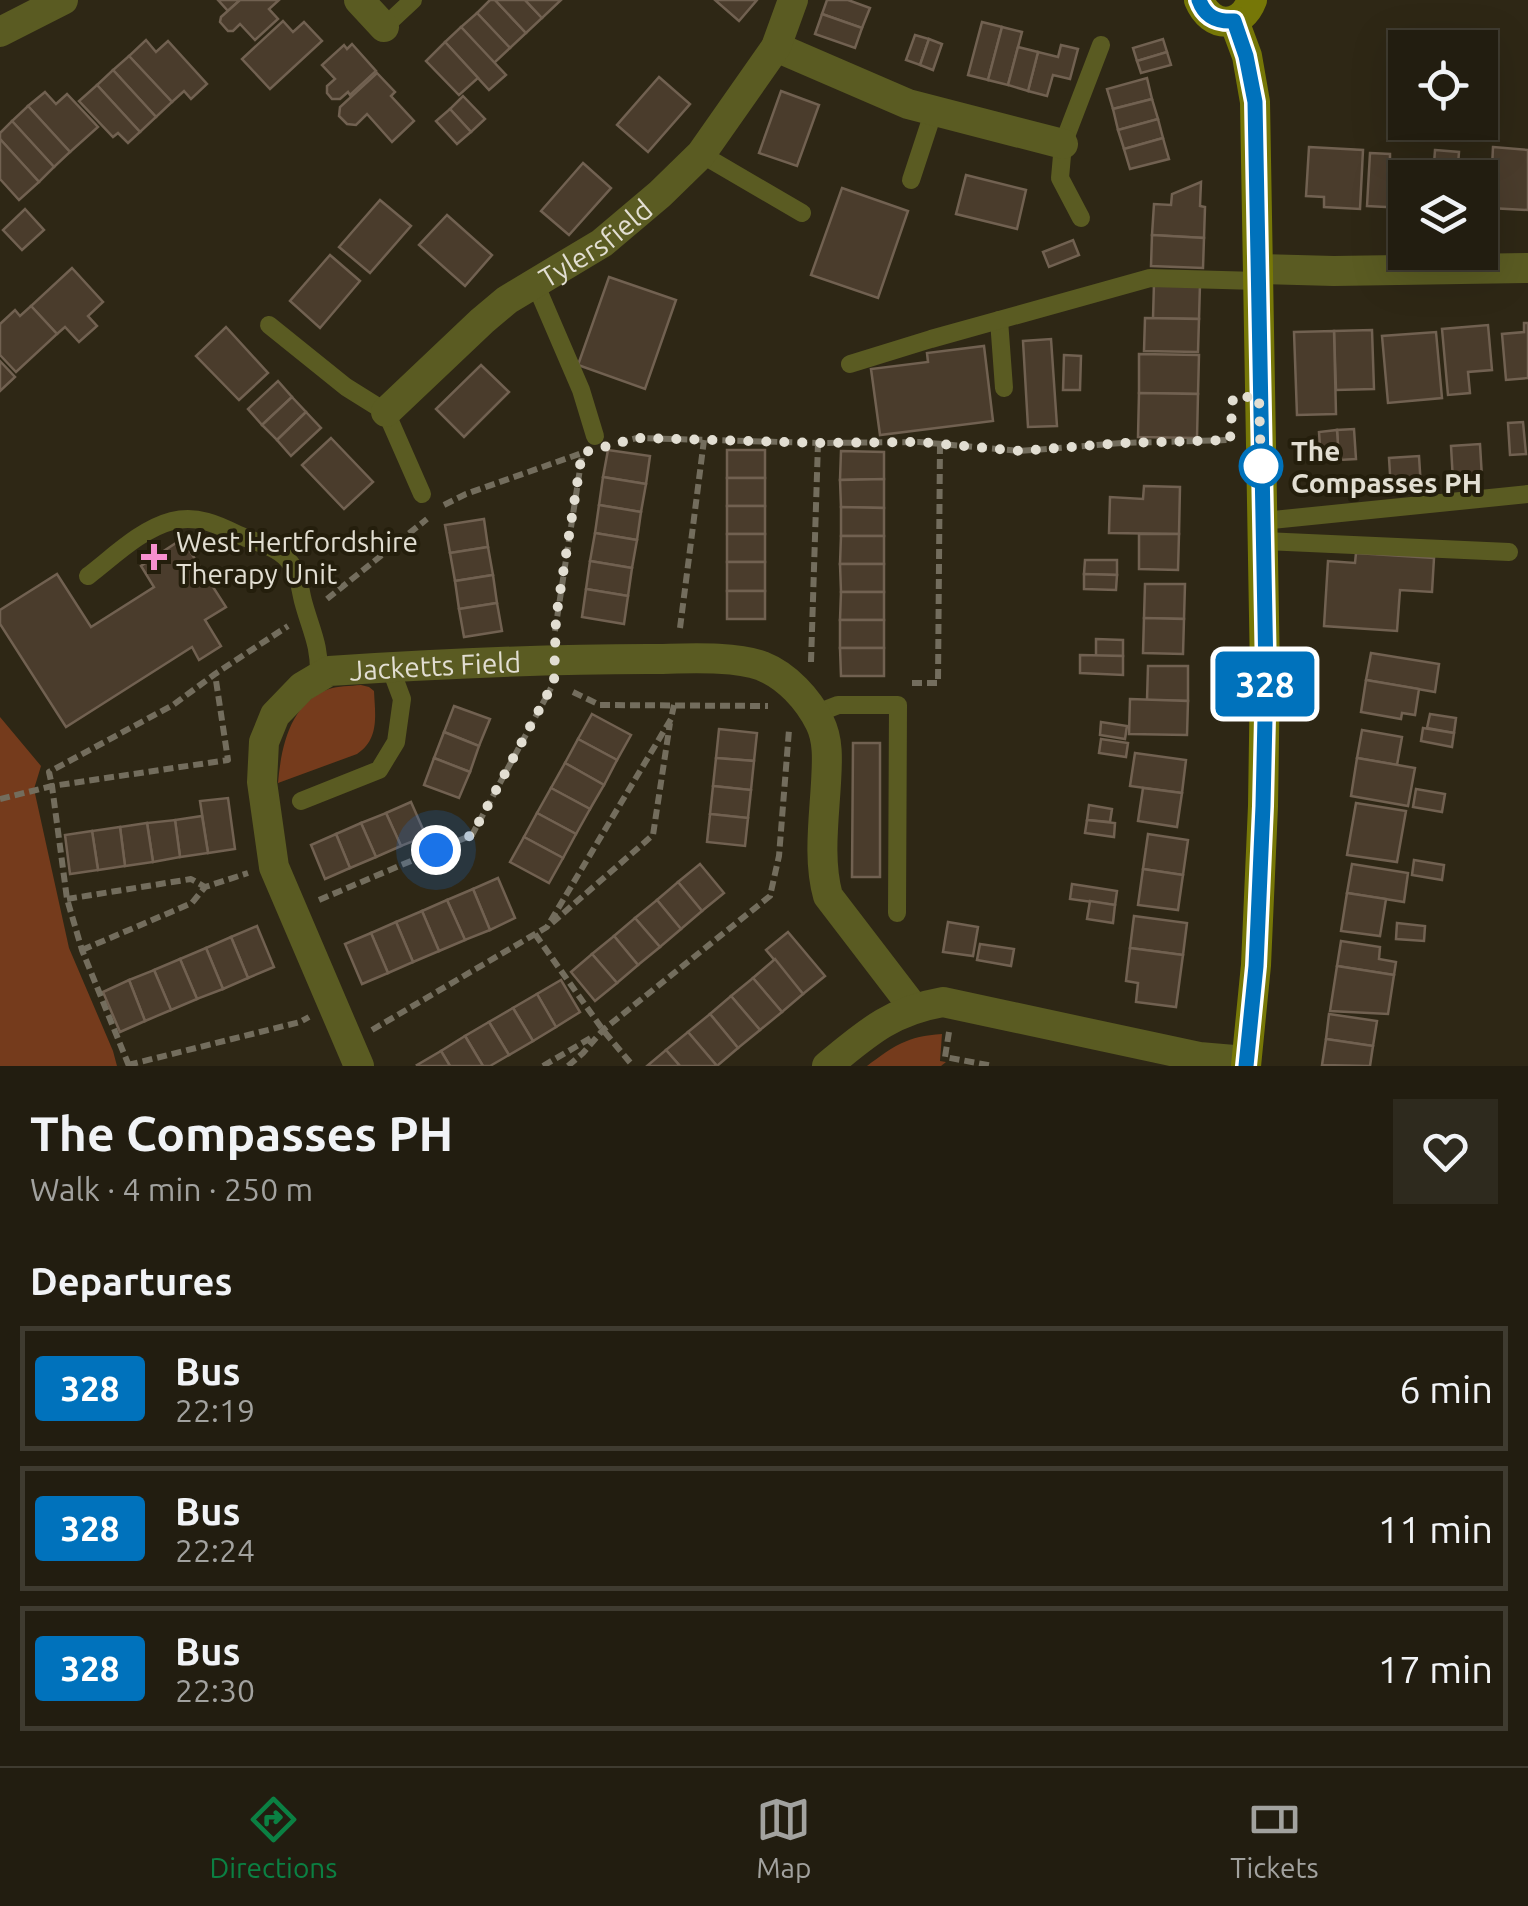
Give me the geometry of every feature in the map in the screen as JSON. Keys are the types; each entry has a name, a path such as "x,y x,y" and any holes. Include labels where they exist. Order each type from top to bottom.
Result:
{"street":[{"path":"0,32 62,0"},
{"path":"359,0 384,27"},
{"name":"Tylersfield","path":"386,412 507,300 602,243 701,154 776,47 793,0"},
{"path":"828,1066 869,1031 913,1007 942,1002 1246,1064 1256,966 1266,673 1255,102 1243,10 1216,20 1207,15 1199,0"},
{"path":"776,47 908,104 1062,144"},
{"path":"1258,275 1528,268"},
{"name":"Jacketts Field","path":"354,1054 274,867 262,782 264,742 275,715 302,686 329,671 390,667 554,672 676,659 716,659 760,665 785,679 802,705"},
{"path":"802,705 822,726 828,753 824,836 828,896 913,1007"}],"lane":[{"path":"384,27 414,0"},
{"path":"1082,218 1060,178 1062,144 1101,44"},
{"path":"911,180 934,110"},
{"path":"701,154 802,213"},
{"path":"850,364 1150,278 1258,275"},
{"path":"535,283 581,390 598,442"},
{"path":"999,320 1004,388"},
{"path":"269,325 346,387 386,412 422,494"},
{"path":"1263,531 1528,494"},
{"path":"88,576 150,530 190,518 210,521 287,558 298,575 320,654 319,676"},
{"path":"1263,531 1509,552"},
{"path":"301,801 380,770 396,742 402,699 390,667"},
{"path":"802,705 898,705 898,912"}],"path":[{"path":"598,442 637,438 919,442 1020,451 1230,440 1231,426"},
{"path":"676,659 704,440"},
{"path":"543,1066 603,1030 770,896 779,856 790,717 802,705 818,443"},
{"path":"902,683 938,684 940,444"},
{"path":"292,911 472,835 554,672 556,618 582,453 449,502 308,614 173,705 49,772 68,899 82,950 128,1065 300,1022 332,1004"},
{"path":"554,672 600,705 802,705"},
{"path":"0,799 52,786 228,760 214,674"},
{"path":"354,1054 547,927 653,834 674,706"},
{"path":"547,927 671,719"},
{"path":"82,950 192,904 206,887 274,867"},
{"path":"68,899 191,880 206,887"},
{"path":"535,934 633,1066"},
{"path":"954,1004 945,1056 963,1063 993,1066"},
{"path":"568,1066 603,1030"}],"shaded area":[{"path":"361,685 374,691 370,741 357,754 278,783 285,741 305,704 329,689"},
{"path":"0,717 41,766 34,789 69,948 117,1066 0,1066"},
{"path":"942,1034 940,1061 946,1062 941,1066 867,1066 902,1043"}],"building":[{"path":"218,0 240,0 228,11"},
{"path":"240,0 279,0 269,9 278,19 255,40 240,24 228,31 220,22"},
{"path":"495,0 526,33 510,48 477,13"},
{"path":"495,0 525,0 542,18 526,33"},
{"path":"525,0 561,0 542,18"},
{"path":"715,0 757,0 739,21"},
{"path":"827,0 848,0 870,8 862,28 822,14"},
{"path":"477,13 510,48 494,63 461,27"},
{"path":"822,14 862,28 855,48 815,34"},
{"path":"283,21 293,32 304,22 322,41 270,89 242,59"},
{"path":"982,22 1002,27 988,80 968,75"},
{"path":"461,27 506,75 489,90 445,42"},
{"path":"1002,27 1022,32 1008,85 988,80"},
{"path":"915,35 929,39 920,65 906,60"},
{"path":"929,39 942,44 933,70 920,65"},
{"path":"1163,39 1167,52 1137,61 1133,48"},
{"path":"146,40 156,52 168,41 207,84 191,99 184,91 172,102 129,56"},
{"path":"445,42 478,78 459,95 426,61"},
{"path":"352,44 376,71 350,95 348,92 340,99 332,99 327,86 335,79 322,65 344,45 347,49"},
{"path":"1061,45 1078,49 1070,79 1053,75 1047,96 1028,91 1038,52 1058,57"},
{"path":"1018,47 1038,52 1028,91 1008,85"},
{"path":"1167,52 1171,65 1141,73 1137,61"},
{"path":"129,56 172,102 156,117 113,70"},
{"path":"113,70 156,117 140,132 97,85"},
{"path":"377,73 414,121 392,142 367,114 356,125 347,124 339,116 340,107"},
{"path":"659,77 690,104 648,152 617,125"},
{"path":"1147,78 1152,99 1113,109 1107,89"},
{"path":"97,85 140,132 128,143 118,133 113,137 79,101"},
{"path":"781,91 819,105 797,166 759,153"},
{"path":"45,92 56,104 67,94 98,127 70,152 28,106"},
{"path":"463,96 485,119 471,132 450,109"},
{"path":"1152,99 1158,119 1118,130 1113,109"},
{"path":"28,106 70,152 54,167 12,121"},
{"path":"450,109 471,132 457,144 436,121"},
{"path":"1158,119 1163,138 1124,149 1118,130"},
{"path":"12,121 54,167 39,182 0,139 0,133"},
{"path":"1163,138 1169,159 1130,169 1124,149"},
{"path":"0,139 39,182 19,200 0,179"},
{"path":"1309,147 1363,150 1360,209 1324,207 1324,197 1306,196"},
{"path":"1493,147 1528,150 1528,210 1498,208 1498,160 1492,160"},
{"path":"1435,150 1459,152 1458,160 1434,160"},
{"path":"1370,153 1390,154 1388,207 1367,206"},
{"path":"583,163 611,188 569,235 541,211"},
{"path":"966,175 1026,190 1017,229 956,214"},
{"path":"1201,182 1204,238 1152,235 1154,204 1171,205 1172,194"},
{"path":"842,188 908,211 878,298 811,275"},
{"path":"380,200 411,226 370,273 339,247"},
{"path":"25,209 44,230 22,250 3,230"},
{"path":"447,215 492,255 465,286 419,245"},
{"path":"1152,235 1204,238 1203,268 1151,266"},
{"path":"1073,240 1079,255 1049,267 1043,252"},
{"path":"330,255 360,281 320,328 290,301"},
{"path":"72,268 103,302 88,316 97,326 79,342 65,327 57,334 31,306"},
{"path":"609,277 676,300 645,389 578,365"},
{"path":"1154,283 1200,284 1199,319 1153,318"},
{"path":"31,306 57,334 16,372 0,355 0,324 15,310 20,316"},
{"path":"1145,318 1199,319 1198,352 1144,351"},
{"path":"1524,323 1528,323 1528,378 1506,380 1502,334 1524,332"},
{"path":"1488,325 1492,370 1468,372 1470,393 1448,395 1442,329"},
{"path":"226,327 268,373 239,400 196,356"},
{"path":"1372,330 1374,389 1336,390 1334,331"},
{"path":"1334,331 1336,414 1297,415 1294,332"},
{"path":"1436,332 1442,398 1388,403 1382,336"},
{"path":"1051,339 1057,426 1028,427 1023,341"},
{"path":"984,346 993,421 880,435 871,369 928,362 927,353"},
{"path":"1139,354 1199,355 1198,394 1139,393"},
{"path":"1064,355 1081,356 1080,390 1063,390"},
{"path":"0,361 15,377 0,391"},
{"path":"481,365 509,392 464,437 436,409"},
{"path":"278,381 292,397 262,425 248,409"},
{"path":"1139,393 1198,394 1197,438 1138,437"},
{"path":"292,397 306,412 277,440 262,425"},
{"path":"306,412 321,428 291,456 277,440"},
{"path":"1523,422 1526,454 1510,455 1508,423"},
{"path":"1354,429 1356,459 1339,460 1337,430"},
{"path":"1337,430 1339,460 1321,461 1319,432"},
{"path":"331,438 373,482 344,509 302,465"},
{"path":"1480,444 1482,478 1453,481 1451,446"},
{"path":"608,450 650,456 646,484 603,477"},
{"path":"727,450 765,450 765,478 727,478"},
{"path":"841,451 884,452 884,479 840,480"},
{"path":"1419,456 1421,488 1391,490 1389,458"},
{"path":"603,477 646,484 641,512 599,505"},
{"path":"727,478 765,478 765,506 727,506"},
{"path":"884,479 884,508 841,507 840,480"},
{"path":"1144,486 1180,487 1179,534 1109,533 1110,497 1143,499"},
{"path":"599,505 641,512 637,540 595,533"},
{"path":"727,506 765,506 765,534 727,534"},
{"path":"841,507 884,508 884,536 841,536"},
{"path":"484,519 488,547 450,553 445,525"},
{"path":"595,533 637,540 632,568 590,561"},
{"path":"727,534 765,534 765,562 727,562"},
{"path":"1139,534 1179,534 1178,570 1139,569"},
{"path":"841,536 884,536 884,564 840,564"},
{"path":"182,539 226,607 205,620 221,646 199,660 192,647 66,727 0,624 0,610 57,574 91,627 154,587 141,566"},
{"path":"488,547 493,575 455,581 450,553"},
{"path":"1356,553 1434,558 1432,592 1400,590 1397,631 1324,626 1328,561 1355,563"},
{"path":"1085,560 1117,560 1117,575 1084,574"},
{"path":"590,561 632,568 628,596 586,589"},
{"path":"727,562 765,562 765,591 727,591"},
{"path":"840,564 884,564 884,592 841,592"},
{"path":"1084,574 1117,575 1116,590 1084,589"},
{"path":"493,575 497,603 459,609 455,581"},
{"path":"1145,584 1185,584 1184,619 1144,618"},
{"path":"586,589 628,596 624,624 582,617"},
{"path":"727,591 765,591 765,619 727,619"},
{"path":"841,592 884,592 884,620 840,620"},
{"path":"497,603 502,631 464,637 459,609"},
{"path":"1144,618 1184,619 1183,654 1143,653"},
{"path":"840,620 884,620 884,648 840,648"},
{"path":"1096,639 1123,640 1123,656 1096,656"},
{"path":"840,648 884,648 884,676 841,676"},
{"path":"1371,653 1439,664 1435,692 1366,680"},
{"path":"1080,655 1123,656 1123,675 1080,673"},
{"path":"1148,666 1188,666 1188,701 1147,700"},
{"path":"1366,680 1419,689 1415,715 1402,713 1401,719 1361,712"},
{"path":"1130,699 1188,701 1187,735 1129,734"},
{"path":"454,706 490,719 479,746 444,732"},
{"path":"592,714 631,735 617,760 578,739"},
{"path":"1430,714 1456,718 1454,733 1427,728"},
{"path":"1101,722 1127,726 1125,739 1100,735"},
{"path":"1423,728 1454,733 1452,747 1421,741"},
{"path":"719,729 757,733 754,761 716,758"},
{"path":"1362,730 1402,737 1397,765 1357,758"},
{"path":"444,732 479,746 470,772 434,758"},
{"path":"578,739 617,760 604,785 565,763"},
{"path":"1101,739 1128,743 1126,757 1099,753"},
{"path":"853,743 880,743 880,877 852,877"},
{"path":"1135,753 1186,760 1182,793 1130,786"},
{"path":"434,758 470,772 459,798 424,785"},
{"path":"716,758 754,761 751,790 713,786"},
{"path":"1357,758 1415,768 1408,806 1351,796"},
{"path":"565,763 604,785 590,809 551,788"},
{"path":"713,786 751,790 748,818 710,814"},
{"path":"551,788 590,809 576,834 537,813"},
{"path":"1143,788 1182,793 1177,827 1138,821"},
{"path":"1416,789 1445,794 1442,812 1413,807"},
{"path":"228,798 235,849 208,853 200,801"},
{"path":"411,802 426,836 401,846 386,813"},
{"path":"1356,803 1406,811 1397,862 1347,855"},
{"path":"1089,805 1112,809 1110,822 1087,820"},
{"path":"386,813 401,846 376,857 361,823"},
{"path":"537,813 576,834 563,858 524,837"},
{"path":"710,814 748,818 745,846 707,842"},
{"path":"202,816 208,853 180,857 175,820"},
{"path":"175,820 180,857 153,862 147,823"},
{"path":"1087,820 1115,823 1114,837 1085,833"},
{"path":"147,823 153,862 125,866 120,827"},
{"path":"361,823 376,857 350,868 336,834"},
{"path":"120,827 125,866 98,870 92,831"},
{"path":"92,831 98,870 70,874 65,835"},
{"path":"336,834 350,868 325,879 311,845"},
{"path":"1148,834 1188,840 1183,875 1143,869"},
{"path":"524,837 563,858 549,883 510,862"},
{"path":"1414,860 1444,865 1442,880 1412,875"},
{"path":"700,864 724,893 702,911 678,882"},
{"path":"1352,864 1408,873 1404,902 1347,893"},
{"path":"1143,869 1183,875 1178,910 1138,905"},
{"path":"498,878 515,918 490,930 473,889"},
{"path":"678,882 702,911 681,929 657,900"},
{"path":"1072,884 1117,891 1115,905 1070,899"},
{"path":"473,889 490,930 465,940 447,900"},
{"path":"1347,893 1386,899 1380,936 1341,931"},
{"path":"447,900 465,940 439,951 422,911"},
{"path":"657,900 681,929 660,947 635,918"},
{"path":"1090,901 1115,905 1113,923 1087,919"},
{"path":"422,911 439,951 413,962 396,922"},
{"path":"1134,916 1187,923 1183,955 1130,948"},
{"path":"635,918 660,947 638,965 614,936"},
{"path":"396,922 413,962 388,973 371,933"},
{"path":"948,922 978,927 973,956 943,952"},
{"path":"1397,923 1425,926 1424,941 1396,939"},
{"path":"257,926 274,967 248,978 231,937"},
{"path":"788,932 825,976 803,994 766,950"},
{"path":"371,933 388,973 362,984 345,944"},
{"path":"614,936 638,965 617,983 592,954"},
{"path":"231,937 248,978 223,989 206,948"},
{"path":"1341,941 1380,947 1379,959 1396,962 1394,975 1337,966"},
{"path":"980,944 1014,949 1011,966 977,960"},
{"path":"206,948 223,989 197,999 180,959"},
{"path":"1130,948 1183,955 1176,1007 1136,1002 1138,983 1126,981"},
{"path":"592,954 617,983 595,1001 571,972"},
{"path":"180,959 197,999 171,1010 154,970"},
{"path":"775,959 803,994 782,1012 753,978"},
{"path":"1337,966 1394,975 1388,1014 1330,1011"},
{"path":"154,970 171,1010 145,1021 129,980"},
{"path":"753,978 782,1012 760,1030 731,996"},
{"path":"129,980 145,1021 120,1032 103,992"},
{"path":"561,980 580,1012 556,1027 537,994"},
{"path":"537,994 556,1027 533,1041 513,1008"},
{"path":"731,996 760,1030 738,1048 710,1014"},
{"path":"513,1008 533,1041 509,1055 489,1022"},
{"path":"710,1014 738,1048 717,1066 688,1032"},
{"path":"1329,1014 1377,1021 1373,1046 1326,1039"},
{"path":"489,1022 509,1055 483,1066 465,1036"},
{"path":"688,1032 717,1066 680,1066 666,1050"},
{"path":"465,1036 483,1066 450,1066 441,1051"},
{"path":"1326,1039 1373,1046 1370,1066 1322,1065"},
{"path":"666,1050 680,1066 647,1066"},
{"path":"441,1051 450,1066 417,1065"}],"bus line":[{"name":"328","path":"1199,0 1207,15 1234,21 1255,102 1257,145 1266,673 1256,966 1246,1066"}],"place":[{"name":"The Compasses PH","path":"1261,466"},
{"name":"West Hertfordshire Therapy Unit","path":"154,557"}],"route":[{"path":"436,850 472,835 554,682 556,618 582,453 637,438 919,442 1020,451 1230,440 1233,397 1259,397 1261,466"}]}
